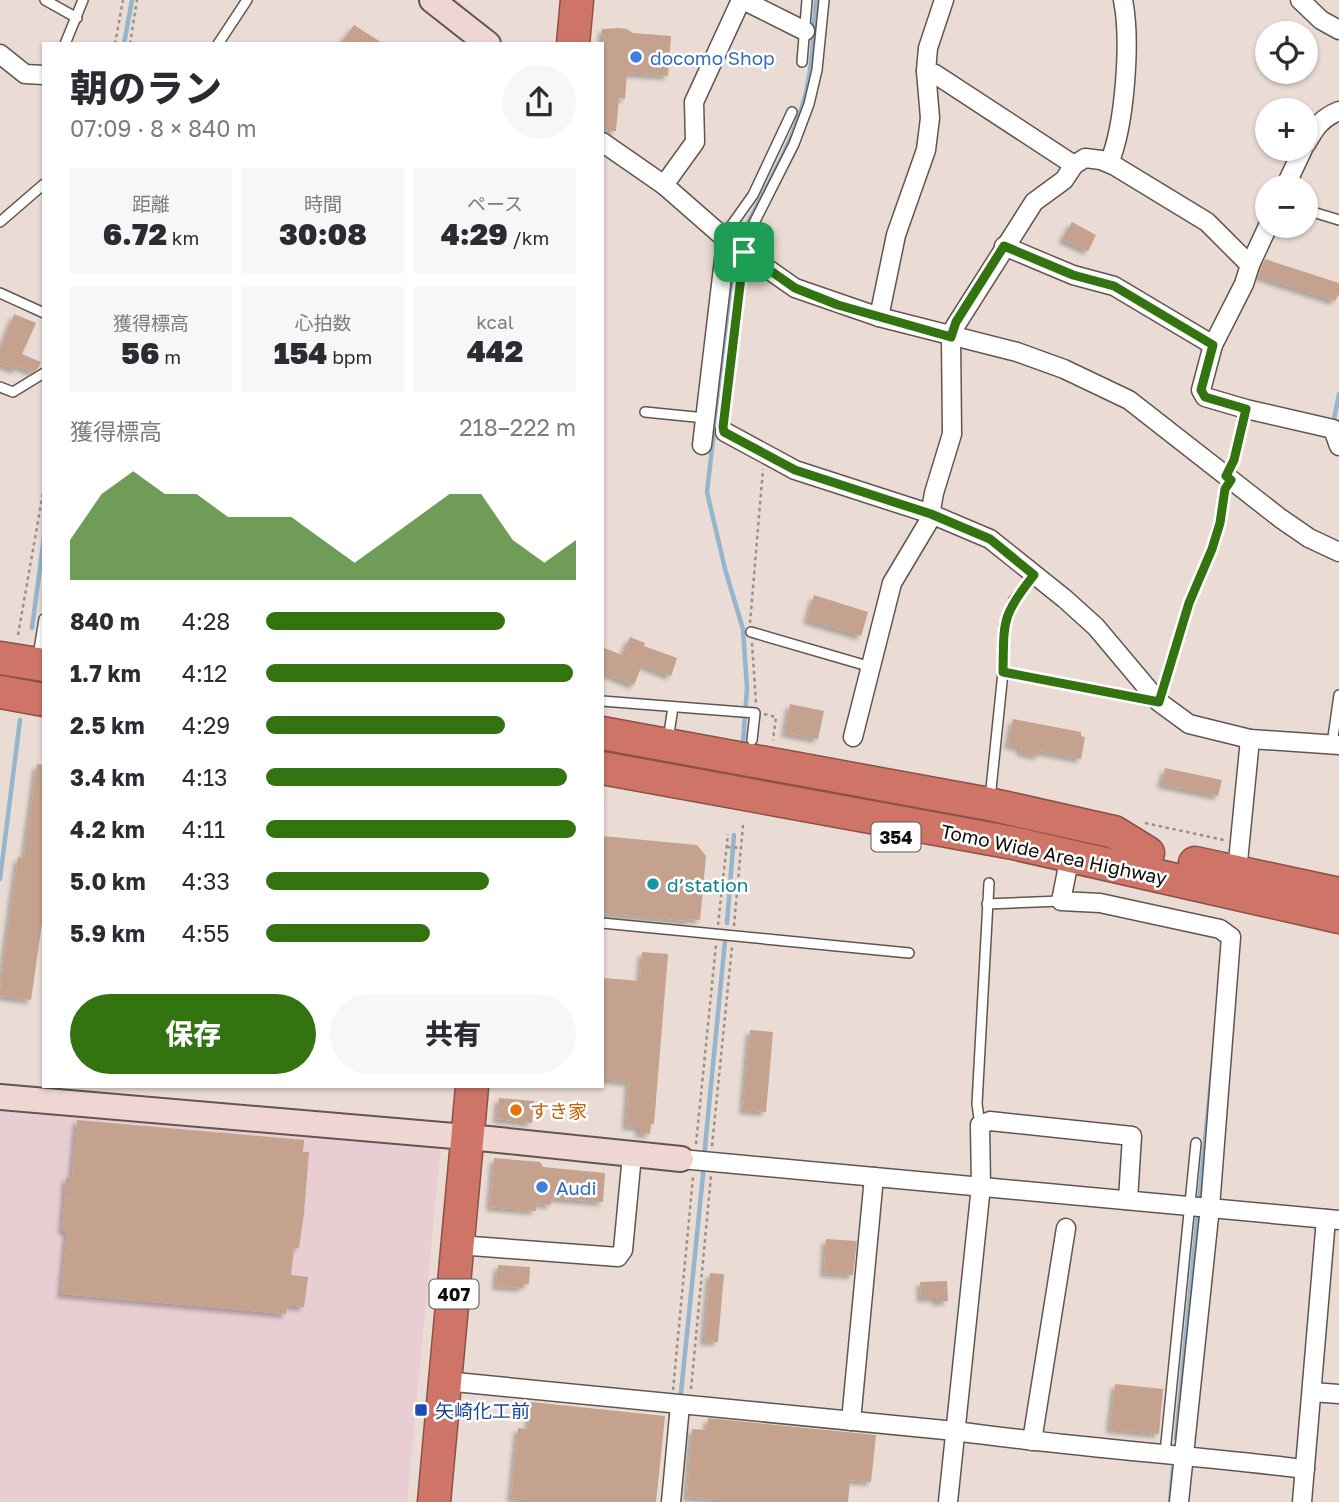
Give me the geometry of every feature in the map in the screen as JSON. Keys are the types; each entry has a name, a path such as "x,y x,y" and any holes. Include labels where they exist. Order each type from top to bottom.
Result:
{"highway":[{"path":"573,42 577,0"},
{"path":"0,675 42,682"},
{"path":"0,692 42,700"},
{"name":"354","path":"604,733 989,804 1114,832 1148,853"},
{"name":"Tomo Wide Area Highway","path":"604,750 1021,826 1148,853 1238,857 1339,894"},
{"name":"Tomo Wide Area Highway","path":"604,768 1069,862 1148,886 1189,883 1339,917"},
{"name":"354","path":"604,787 1003,855 1069,862"},
{"name":"407","path":"434,1502 472,1088"}],"street":[{"path":"432,0 485,42"},
{"path":"664,185 695,142 694,102 742,0 805,31"},
{"path":"879,317 895,235 926,150 930,118 926,71 928,48 944,0"},
{"path":"1109,163 1122,103 1126,41 1124,0"},
{"path":"1300,0 1321,20 1339,30"},
{"path":"0,54 25,74 42,75"},
{"path":"926,71 1074,165"},
{"path":"1318,123 1325,116 1339,111"},
{"path":"604,143 664,185 726,239 795,288 879,317 1017,352 1063,369 1129,400 1309,538 1339,552"},
{"path":"853,737 892,583 931,514 934,493 952,434 951,337 956,322 1034,202 1064,180 1074,165 1090,157 1109,163 1207,222 1250,265"},
{"path":"1262,238 1244,284 1213,345 1201,390 1205,397 1333,429 1339,446"},
{"path":"702,445 726,239"},
{"path":"1004,246 1073,275 1114,286 1213,345"},
{"path":"724,432 795,470 931,514 990,539 1065,599 1096,628 1159,702 1189,724 1250,740 1336,745"},
{"path":"1238,857 1250,740"},
{"path":"1069,862 1061,901 1100,903 1220,929 1231,937 1210,1208 1179,1502"},
{"path":"0,1097 1333,1219 1302,1502"},
{"path":"948,1502 981,1186 980,1125 990,1121 1132,1136 1128,1200"},
{"path":"458,1245 618,1257 623,1250 632,1155"},
{"path":"851,1422 874,1177"},
{"path":"1032,1441 1066,1228"},
{"path":"445,1381 681,1397 851,1422 1305,1469"},
{"path":"1312,1392 1339,1394"},
{"path":"671,1502 681,1397"}],"lane":[{"path":"45,0 77,18"},
{"path":"66,42 83,0"},
{"path":"219,42 247,0"},
{"path":"803,62 807,0"},
{"path":"724,432 731,349 744,252 751,229 794,144 809,104 817,70 824,0"},
{"path":"726,239 752,195 792,113"},
{"path":"0,222 42,186"},
{"path":"1318,214 1339,220"},
{"path":"0,293 42,312"},
{"path":"0,387 13,392 42,374"},
{"path":"1003,672 1159,702 1189,603 1220,523 1225,489 1246,409"},
{"path":"645,412 705,418"},
{"path":"989,804 1003,672 1004,626 1008,611 1034,575"},
{"path":"24,651 42,622"},
{"path":"751,632 871,667"},
{"path":"1336,745 1339,695"},
{"path":"604,701 755,713 752,740"},
{"path":"667,745 673,707"},
{"path":"980,1125 976,1104 989,883"},
{"path":"986,904 1061,901"},
{"path":"604,923 909,953"},
{"path":"1165,1453 1196,1143"}],"path":[{"path":"116,42 123,0"},
{"path":"130,42 137,0"},
{"path":"754,572 767,456"},
{"path":"24,651 42,503"},
{"path":"764,714 776,717 773,740"},
{"path":"1135,821 1238,857"},
{"path":"713,1153 743,825"},
{"path":"681,1397 690,1159 728,834"},
{"path":"727,847 741,848"},
{"path":"681,1397 711,1170"}],"shaded area":[{"path":"0,1104 441,1145 407,1502 0,1502"}],"building":[{"path":"354,25 381,42 341,42"},
{"name":"docomo Shop","path":"619,28 633,33 671,36 668,76 627,73 625,99 619,98 616,131 604,128 602,29"},
{"path":"1072,222 1096,235 1088,251 1062,239"},
{"path":"1265,259 1339,283 1339,294 1335,301 1258,276"},
{"path":"14,314 36,323 22,354 41,362 33,372 0,364 0,350"},
{"path":"814,595 868,612 861,636 807,620"},
{"path":"630,637 645,643 644,646 677,658 671,676 642,665 634,685 604,673 604,648 622,655"},
{"path":"790,704 824,711 818,739 785,733"},
{"path":"1013,719 1081,732 1081,736 1085,737 1081,759 1040,751 1039,756 1020,752 1021,747 1008,745"},
{"path":"37,764 42,765 42,923 31,1000 0,996 18,857 24,858"},
{"path":"1165,768 1222,780 1218,796 1161,784"},
{"name":"d’station","path":"604,836 697,845 706,856 700,920 604,913"},
{"path":"642,952 668,954 654,1124 651,1124 650,1134 639,1133 639,1127 626,1126 629,1082 604,1079 604,978 640,981"},
{"path":"750,1030 773,1032 766,1112 743,1110"},
{"name":"すき家","path":"499,1098 534,1101 532,1123 497,1119"},
{"path":"77,1120 304,1140 303,1152 309,1152 304,1213 299,1248 294,1248 291,1275 308,1277 304,1307 287,1305 286,1314 61,1294 67,1231 62,1231 66,1177 72,1178"},
{"path":"494,1158 540,1162 543,1167 605,1173 603,1202 552,1198 551,1205 536,1203 536,1211 490,1207"},
{"path":"826,1239 857,1241 853,1275 824,1273"},
{"path":"498,1265 530,1267 529,1284 523,1284 523,1288 496,1286"},
{"path":"710,1273 724,1274 718,1342 704,1341"},
{"path":"947,1281 948,1301 936,1302 936,1298 921,1298 920,1282"},
{"path":"1115,1384 1163,1389 1159,1434 1110,1429"},
{"path":"531,1402 665,1416 656,1502 524,1502 524,1499 511,1498 518,1428 528,1429"},
{"path":"708,1418 876,1435 871,1482 850,1480 848,1502 718,1502 719,1500 687,1497 692,1429 707,1430"}],"waterway":[{"path":"124,42 132,0"},
{"path":"738,242 784,152 799,115 810,72 816,0"},
{"path":"735,250 707,492 725,569 743,629 747,688 743,742"},
{"path":"1337,423 1334,419 1339,394"},
{"path":"32,628 42,552"},
{"path":"0,879 20,720"},
{"path":"727,923 734,835"},
{"path":"704,1157 725,941"},
{"path":"1199,1202 1212,1071"},
{"path":"681,1393 704,1165"},
{"path":"1176,1438 1198,1211"},
{"path":"1170,1502 1173,1468"}],"place":[{"name":"docomo Shop","path":"636,57"},
{"name":"d’station","path":"653,884"},
{"name":"すき家","path":"516,1110"},
{"name":"Audi","path":"542,1187"},
{"name":"矢崎化工前","path":"421,1410"}],"route":[{"path":"1004,246 1073,275 1114,286 1213,345 1201,390 1205,397 1246,409 1234,460 1226,476 1231,480 1225,489 1220,523 1189,603 1159,702 1003,672 1004,626 1008,611 1034,575 990,539 931,514 795,470 724,432 731,349 744,252 795,288 838,305 951,337 956,322 1004,246"}]}
